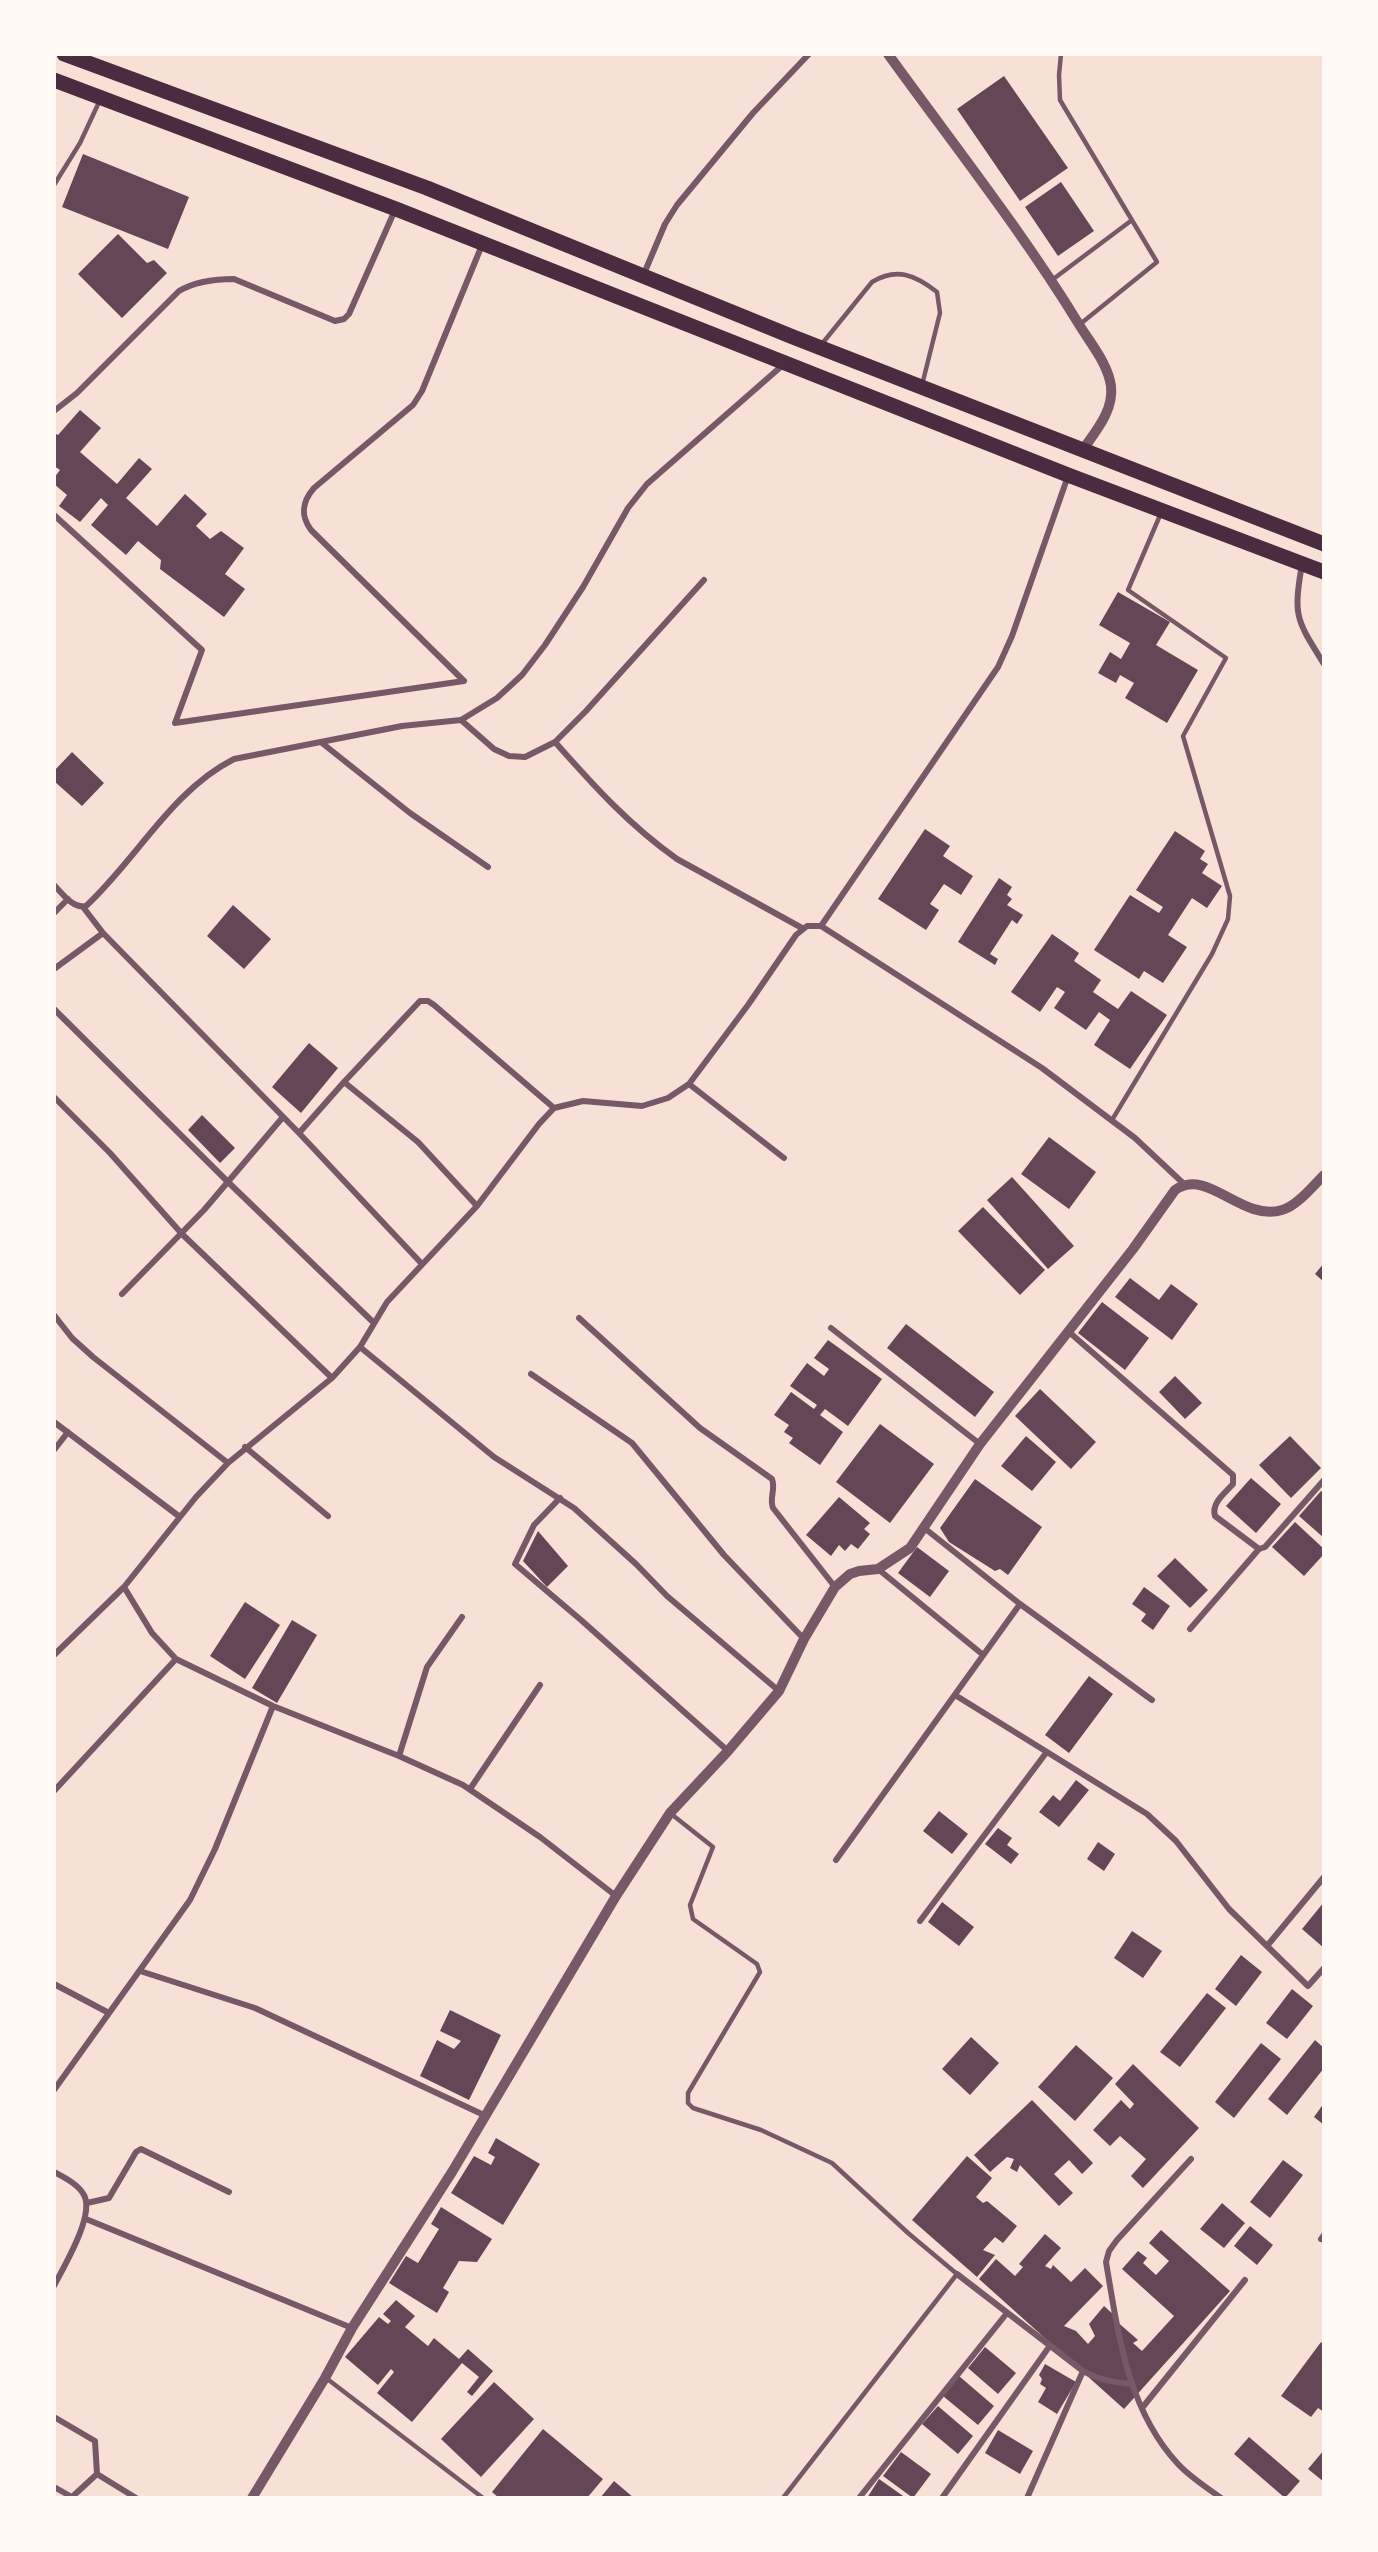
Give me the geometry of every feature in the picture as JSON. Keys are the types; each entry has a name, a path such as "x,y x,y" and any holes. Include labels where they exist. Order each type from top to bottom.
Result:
{"main road":[{"path":"64,54 427,188 819,348 1324,544"},
{"path":"54,80 396,209 482,245 1068,475 1324,572"}],"street":[{"path":"642,277 665,224 677,205 753,113 809,54"},
{"path":"888,54 1052,280 1106,368 1112,397 1103,420 1082,451"},
{"path":"54,411 77,393 179,291 190,285 234,279 335,321 344,320 349,314 396,209"},
{"path":"54,515 202,650 175,723 464,681 311,530 302,513 306,497 314,488 413,405 422,391 482,245"},
{"path":"83,907 89,904 190,790 218,768 234,759 402,726 461,720 497,698 522,675 558,626 628,508 647,484 785,364"},
{"path":"821,926 998,667 1012,636 1068,475"},
{"path":"1302,564 1296,601 1297,617 1324,664"},
{"path":"461,720 494,749 508,756 525,757 555,742 704,579"},
{"path":"555,742 610,804 677,859 802,928 821,926 1042,1068 1135,1138 1184,1184"},
{"path":"322,743 410,813 488,867"},
{"path":"54,885 68,899 83,907 103,933 299,1133 422,1264"},
{"path":"54,913 68,899"},
{"path":"54,1655 124,1587 180,1517 228,1463 332,1378 360,1347 387,1302 477,1206 539,1124 554,1108 583,1101 642,1106 668,1098 689,1084 802,928"},
{"path":"54,969 103,933"},
{"path":"299,1133 420,1001 428,1001 554,1108"},
{"path":"54,1009 373,1322"},
{"path":"344,1082 418,1142 477,1206"},
{"path":"689,1084 784,1158"},
{"path":"54,1096 110,1153 182,1234 332,1378"},
{"path":"122,1294 182,1234 283,1117"},
{"path":"252,2498 325,2378 352,2328 486,2116 616,1896 670,1813 728,1751 779,1691 804,1640 835,1587 850,1574 878,1569 910,1548 980,1444 1069,1332 1175,1190 1184,1184 1202,1184 1248,1209 1265,1212 1284,1210 1324,1175"},
{"path":"54,1315 72,1338 93,1358 228,1463"},
{"path":"579,1318 700,1428 772,1479 774,1484 771,1498 773,1508 835,1587"},
{"path":"831,1328 980,1444"},
{"path":"1069,1332 1233,1474 1233,1484 1215,1504 1215,1516 1259,1549"},
{"path":"360,1347 494,1457 574,1508 636,1564 667,1596 779,1691"},
{"path":"531,1374 632,1443 724,1555 804,1640"},
{"path":"54,1422 180,1517"},
{"path":"54,1450 68,1432"},
{"path":"245,1447 328,1516"},
{"path":"1190,1629 1259,1549 1265,1547 1324,1480"},
{"path":"560,1498 534,1525 515,1564 728,1751"},
{"path":"923,1527 1020,1604 1152,1700"},
{"path":"878,1569 982,1654"},
{"path":"124,1587 152,1633 176,1659 273,1706 399,1756 470,1789 540,1837 616,1896"},
{"path":"836,1860 1020,1604"},
{"path":"399,1756 427,1667 462,1617"},
{"path":"54,1791 176,1659"},
{"path":"470,1789 540,1685"},
{"path":"955,1695 1046,1754 1147,1814 1176,1841 1229,1910 1308,1986 1324,1968"},
{"path":"54,2090 190,1900 215,1850 273,1706"},
{"path":"920,1921 1046,1754"},
{"path":"1267,1946 1324,1877"},
{"path":"140,1971 255,2008 486,2116"},
{"path":"54,1984 109,2013"},
{"path":"87,2202 110,2198 136,2152 141,2149 229,2192"},
{"path":"1191,2159 1109,2250 1106,2262 1131,2384 1142,2408 1158,2437 1178,2463 1221,2498"},
{"path":"54,2172 78,2188 87,2202 86,2219 54,2286"},
{"path":"86,2219 352,2328"},
{"path":"957,2274 1083,2371 1101,2380 1131,2384"},
{"path":"1142,2408 1245,2280"},
{"path":"859,2498 1006,2313"},
{"path":"942,2498 1049,2347"},
{"path":"1027,2498 1083,2371"},
{"path":"54,2417 95,2441 97,2474"},
{"path":"54,2487 72,2497 97,2474"},
{"path":"97,2474 136,2498"}],"lane":[{"path":"1061,54 1060,100 1157,262 1079,325"},
{"path":"54,185 80,143 101,97"},
{"path":"1052,280 1132,220"},
{"path":"819,348 872,282 883,275 901,272 921,279 937,292 940,313 921,388"},
{"path":"1112,1120 1212,954 1228,919 1230,896 1183,736 1226,658 1128,590 1162,511"},
{"path":"670,1813 713,1847 690,1905 693,1920 757,1964 760,1972 688,2093 688,2103 693,2108 761,2130 832,2163 908,2233 957,2274 783,2498"},
{"path":"325,2378 483,2498"}],"building":[{"path":"1004,76 1068,168 1020,201 957,109"},
{"path":"83,154 189,197 168,249 62,207"},
{"path":"1061,182 1094,231 1058,256 1025,207"},
{"path":"118,234 147,263 154,260 167,273 122,318 78,274"},
{"path":"80,410 101,428 80,452 117,484 139,458 152,469 126,498 157,526 185,494 207,514 196,526 210,539 221,531 244,548 225,574 245,589 224,617 160,569 161,560 138,541 126,555 91,525 108,505 101,498 80,522 59,506 67,495 54,484 54,478 60,470 54,466 54,433 58,435"},
{"path":"1118,592 1170,622 1156,645 1198,670 1167,723 1125,698 1134,683 1120,675 1116,683 1098,673 1110,652 1121,659 1130,643 1099,625"},
{"path":"72,752 104,783 82,806 54,781 54,771"},
{"path":"925,829 950,846 943,856 973,876 961,895 944,884 930,904 939,910 926,930 878,899"},
{"path":"1175,831 1205,851 1200,859 1208,864 1202,873 1222,886 1207,908 1192,898 1168,935 1187,947 1163,983 1144,971 1139,979 1094,950 1130,895 1159,913 1163,907 1136,890"},
{"path":"999,878 1012,887 1007,895 1012,899 1007,905 1023,915 1017,924 1012,920 990,954 998,959 995,965 958,942"},
{"path":"233,905 271,939 244,969 207,936"},
{"path":"1052,934 1079,953 1074,961 1101,980 1093,992 1118,1009 1131,991 1167,1015 1130,1069 1094,1045 1110,1020 1099,1012 1086,1030 1054,1008 1065,992 1057,987 1040,1012 1011,992"},
{"path":"309,1043 338,1068 301,1113 272,1087"},
{"path":"202,1115 235,1148 220,1163 188,1130"},
{"path":"1049,1137 1096,1172 1069,1209 1021,1174"},
{"path":"1012,1177 1074,1246 1048,1269 987,1200"},
{"path":"983,1207 1045,1270 1020,1295 958,1231"},
{"path":"1324,1263 1324,1282 1315,1274"},
{"path":"1130,1278 1159,1300 1171,1284 1198,1304 1172,1340 1115,1297"},
{"path":"1102,1302 1149,1338 1125,1370 1078,1333"},
{"path":"906,1324 994,1392 975,1417 887,1348"},
{"path":"828,1340 882,1379 848,1426 825,1409 820,1415 843,1432 820,1465 789,1443 793,1438 784,1432 789,1425 774,1415 791,1392 814,1409 817,1405 790,1386 807,1363 824,1376 829,1369 814,1358"},
{"path":"1175,1376 1202,1403 1185,1419 1159,1392"},
{"path":"1040,1389 1096,1442 1071,1469 1015,1416"},
{"path":"880,1424 934,1464 890,1523 836,1482"},
{"path":"1026,1436 1056,1462 1032,1491 1001,1466"},
{"path":"1290,1436 1321,1468 1291,1498 1259,1465"},
{"path":"1251,1478 1281,1504 1256,1533 1226,1506"},
{"path":"975,1479 1042,1527 1008,1575 1000,1569 995,1571 949,1542 940,1528"},
{"path":"1321,1491 1324,1493 1324,1538 1299,1516"},
{"path":"839,1497 870,1523 864,1529 870,1534 858,1549 851,1544 845,1551 839,1545 831,1556 806,1535"},
{"path":"1295,1522 1324,1549 1324,1554 1304,1576 1272,1547"},
{"path":"538,1531 568,1566 547,1587 523,1561"},
{"path":"917,1547 949,1571 930,1597 898,1573"},
{"path":"1175,1558 1208,1590 1190,1608 1157,1576"},
{"path":"1144,1587 1170,1606 1153,1630 1141,1621 1146,1614 1132,1604"},
{"path":"245,1602 280,1625 245,1679 210,1656"},
{"path":"292,1620 317,1635 277,1703 252,1688"},
{"path":"1089,1676 1113,1694 1069,1753 1045,1735"},
{"path":"1076,1780 1089,1790 1059,1827 1039,1812 1053,1795 1060,1801"},
{"path":"939,1811 968,1834 952,1854 923,1831"},
{"path":"998,1828 1012,1838 1007,1845 1019,1854 1011,1864 985,1844"},
{"path":"1098,1842 1115,1854 1104,1871 1087,1859"},
{"path":"942,1902 974,1927 959,1946 928,1922"},
{"path":"1324,1902 1324,1948 1302,1929"},
{"path":"1132,1931 1162,1951 1143,1978 1114,1958"},
{"path":"1241,1955 1262,1972 1236,2006 1215,1989"},
{"path":"1292,1989 1313,2006 1287,2039 1266,2023"},
{"path":"1207,1993 1226,2008 1180,2067 1160,2052"},
{"path":"450,2010 501,2035 469,2100 420,2076 437,2040 454,2049 461,2041 440,2031"},
{"path":"971,2037 999,2063 970,2095 942,2069"},
{"path":"1315,2040 1324,2048 1324,2068 1287,2115 1268,2099"},
{"path":"1261,2043 1281,2059 1234,2118 1215,2102"},
{"path":"1076,2045 1113,2078 1075,2121 1038,2087"},
{"path":"1133,2064 1199,2128 1143,2188 1131,2176 1146,2159 1120,2136 1110,2146 1093,2130 1121,2100 1130,2109 1134,2104 1115,2084"},
{"path":"1032,2100 1093,2163 1082,2174 1069,2160 1054,2174 1073,2193 1059,2206 1020,2165 1017,2172 1010,2168 1014,2159 1007,2157 990,2172 974,2155"},
{"path":"1324,2103 1324,2125 1314,2117"},
{"path":"496,2138 540,2164 503,2225 451,2193 474,2156 491,2165 495,2157 488,2153"},
{"path":"967,2156 992,2178 976,2197 983,2203 987,2201 1017,2226 1003,2243 995,2237 983,2250 995,2255 977,2277 912,2220"},
{"path":"1283,2160 1303,2175 1270,2218 1250,2202"},
{"path":"1222,2203 1245,2223 1224,2248 1200,2229"},
{"path":"441,2207 492,2239 477,2262 459,2261 443,2288 449,2292 437,2313 389,2283 406,2256 418,2263 439,2229 431,2224"},
{"path":"1250,2226 1273,2245 1257,2265 1234,2246"},
{"path":"1161,2230 1230,2291 1124,2409 979,2279 996,2259 1015,2276 1023,2267 1019,2264 1045,2234 1061,2248 1045,2266 1051,2269 1053,2265 1071,2282 1085,2268 1103,2286 1064,2326 1076,2331 1088,2344 1095,2336 1089,2324 1104,2306 1115,2316 1114,2319 1138,2340 1133,2343 1142,2351 1174,2316 1122,2269 1138,2251 1147,2258 1143,2263 1156,2275 1169,2261 1149,2243"},
{"path":"396,2300 415,2316 405,2327 428,2346 434,2338 459,2359 468,2349 493,2371 472,2396 467,2392 479,2377 462,2363 412,2422 377,2393 394,2372 391,2369 378,2385 345,2357 379,2317 388,2324 391,2321 383,2314"},
{"path":"1321,2342 1324,2345 1324,2412 1318,2408 1311,2417 1281,2396"},
{"path":"985,2347 1016,2373 998,2394 968,2368"},
{"path":"1045,2364 1076,2382 1057,2414 1038,2402 1046,2388 1040,2384 1042,2379 1039,2375"},
{"path":"959,2376 994,2406 978,2425 943,2396"},
{"path":"494,2382 534,2419 481,2477 441,2439"},
{"path":"938,2406 973,2436 958,2454 922,2424"},
{"path":"543,2429 603,2479 587,2498 499,2498 492,2492"},
{"path":"998,2430 1033,2451 1020,2474 985,2453"},
{"path":"1249,2437 1300,2481 1285,2498 1234,2454"},
{"path":"1324,2450 1324,2482 1308,2469"},
{"path":"901,2452 931,2474 913,2498 883,2476"},
{"path":"879,2479 906,2498 867,2498"},
{"path":"614,2481 634,2498 600,2498"}]}
